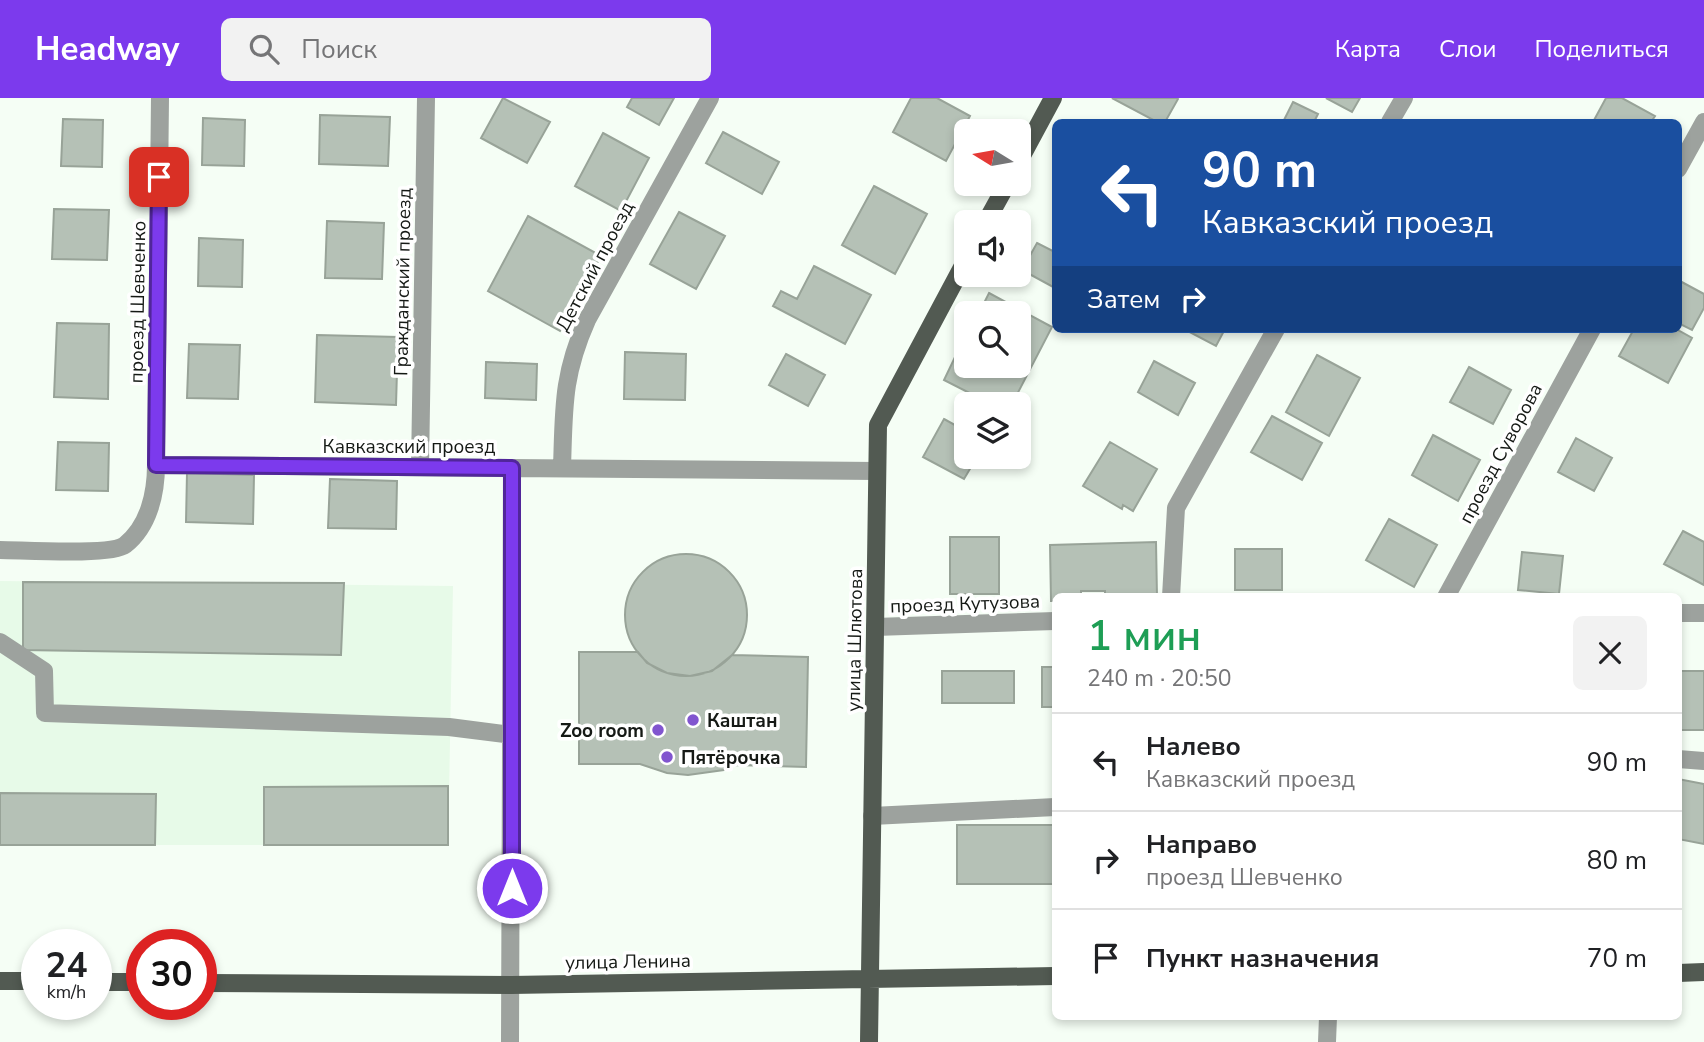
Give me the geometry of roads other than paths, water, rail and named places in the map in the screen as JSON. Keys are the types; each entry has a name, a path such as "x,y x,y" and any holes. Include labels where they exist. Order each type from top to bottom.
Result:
{"main road":[{"path":"1031,139 1053,98"},
{"name":"улица Шлютова","path":"869,1042 878,425 954,282"},
{"path":"1682,972 1704,972"},
{"name":"улица Ленина","path":"217,983 511,985 1052,976"},
{"path":"0,981 21,981"}],"street":[{"name":"проезд Шевченко","path":"156,465 160,98"},
{"name":"Гражданский проезд","path":"420,467 426,98"},
{"name":"Детский проезд","path":"562,468 565,388 572,354 587,320 710,98"},
{"path":"1392,119 1404,98"},
{"path":"1682,162 1704,122"},
{"path":"1171,593 1176,508 1274,333"},
{"name":"проезд Суворова","path":"1448,593 1589,333"},
{"name":"Кавказский проезд","path":"156,465 877,471"},
{"path":"0,550 105,551 125,546 147,516 156,487 156,465"},
{"path":"510,1042 512,468"},
{"path":"1682,614 1704,612"},
{"name":"проезд Кутузова","path":"875,627 1052,621"},
{"path":"0,642 44,671 45,713 449,727 512,735"},
{"path":"1682,759 1704,761"},
{"path":"872,816 1052,807"},
{"path":"1327,1042 1328,1020"}],"place":[{"name":"Каштан","path":"693,720"},
{"name":"Zoo room","path":"658,730"},
{"name":"Пятёрочка","path":"667,757"}]}
